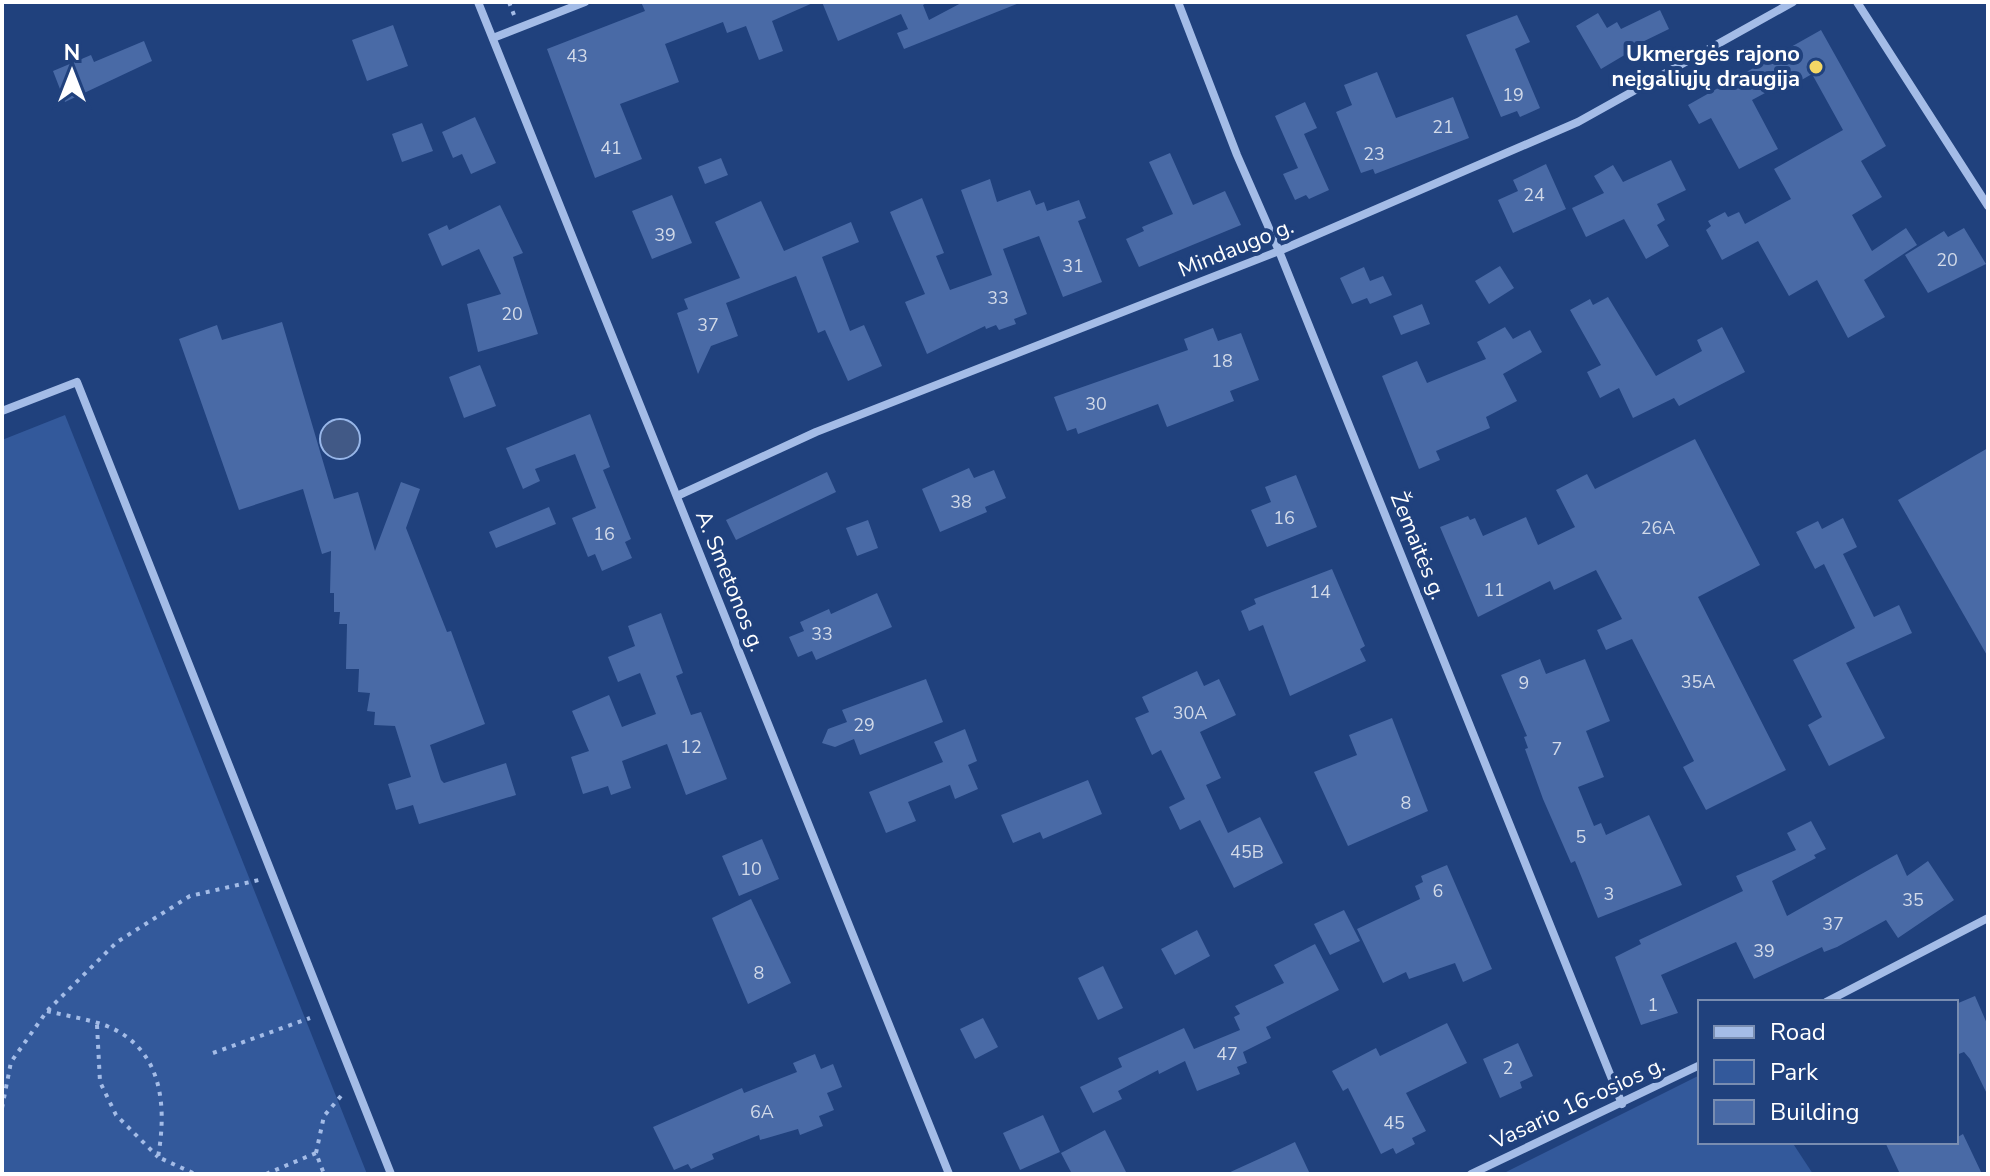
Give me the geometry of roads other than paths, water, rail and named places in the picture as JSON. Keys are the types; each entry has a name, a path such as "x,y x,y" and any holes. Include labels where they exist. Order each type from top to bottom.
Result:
{"street":[{"name":"A. Smetonos g.","path":"478,2 949,1174"},
{"path":"493,38 585,2"},
{"name":"Žemaitės g.","path":"1178,2 1237,155 1279,251 1622,1104"},
{"name":"Mindaugo g.","path":"677,496 816,432 1279,251 1578,122 1793,2"},
{"path":"1857,2 1988,206"},
{"path":"2,411 77,382 391,1174"},
{"path":"1830,1000 1988,918"},
{"name":"Vasario 16-osios g.","path":"1471,1174 1698,1066"}],"place":[{"name":"Ukmergės rajono neįgaliųjų draugija","path":"1816,67"}]}
